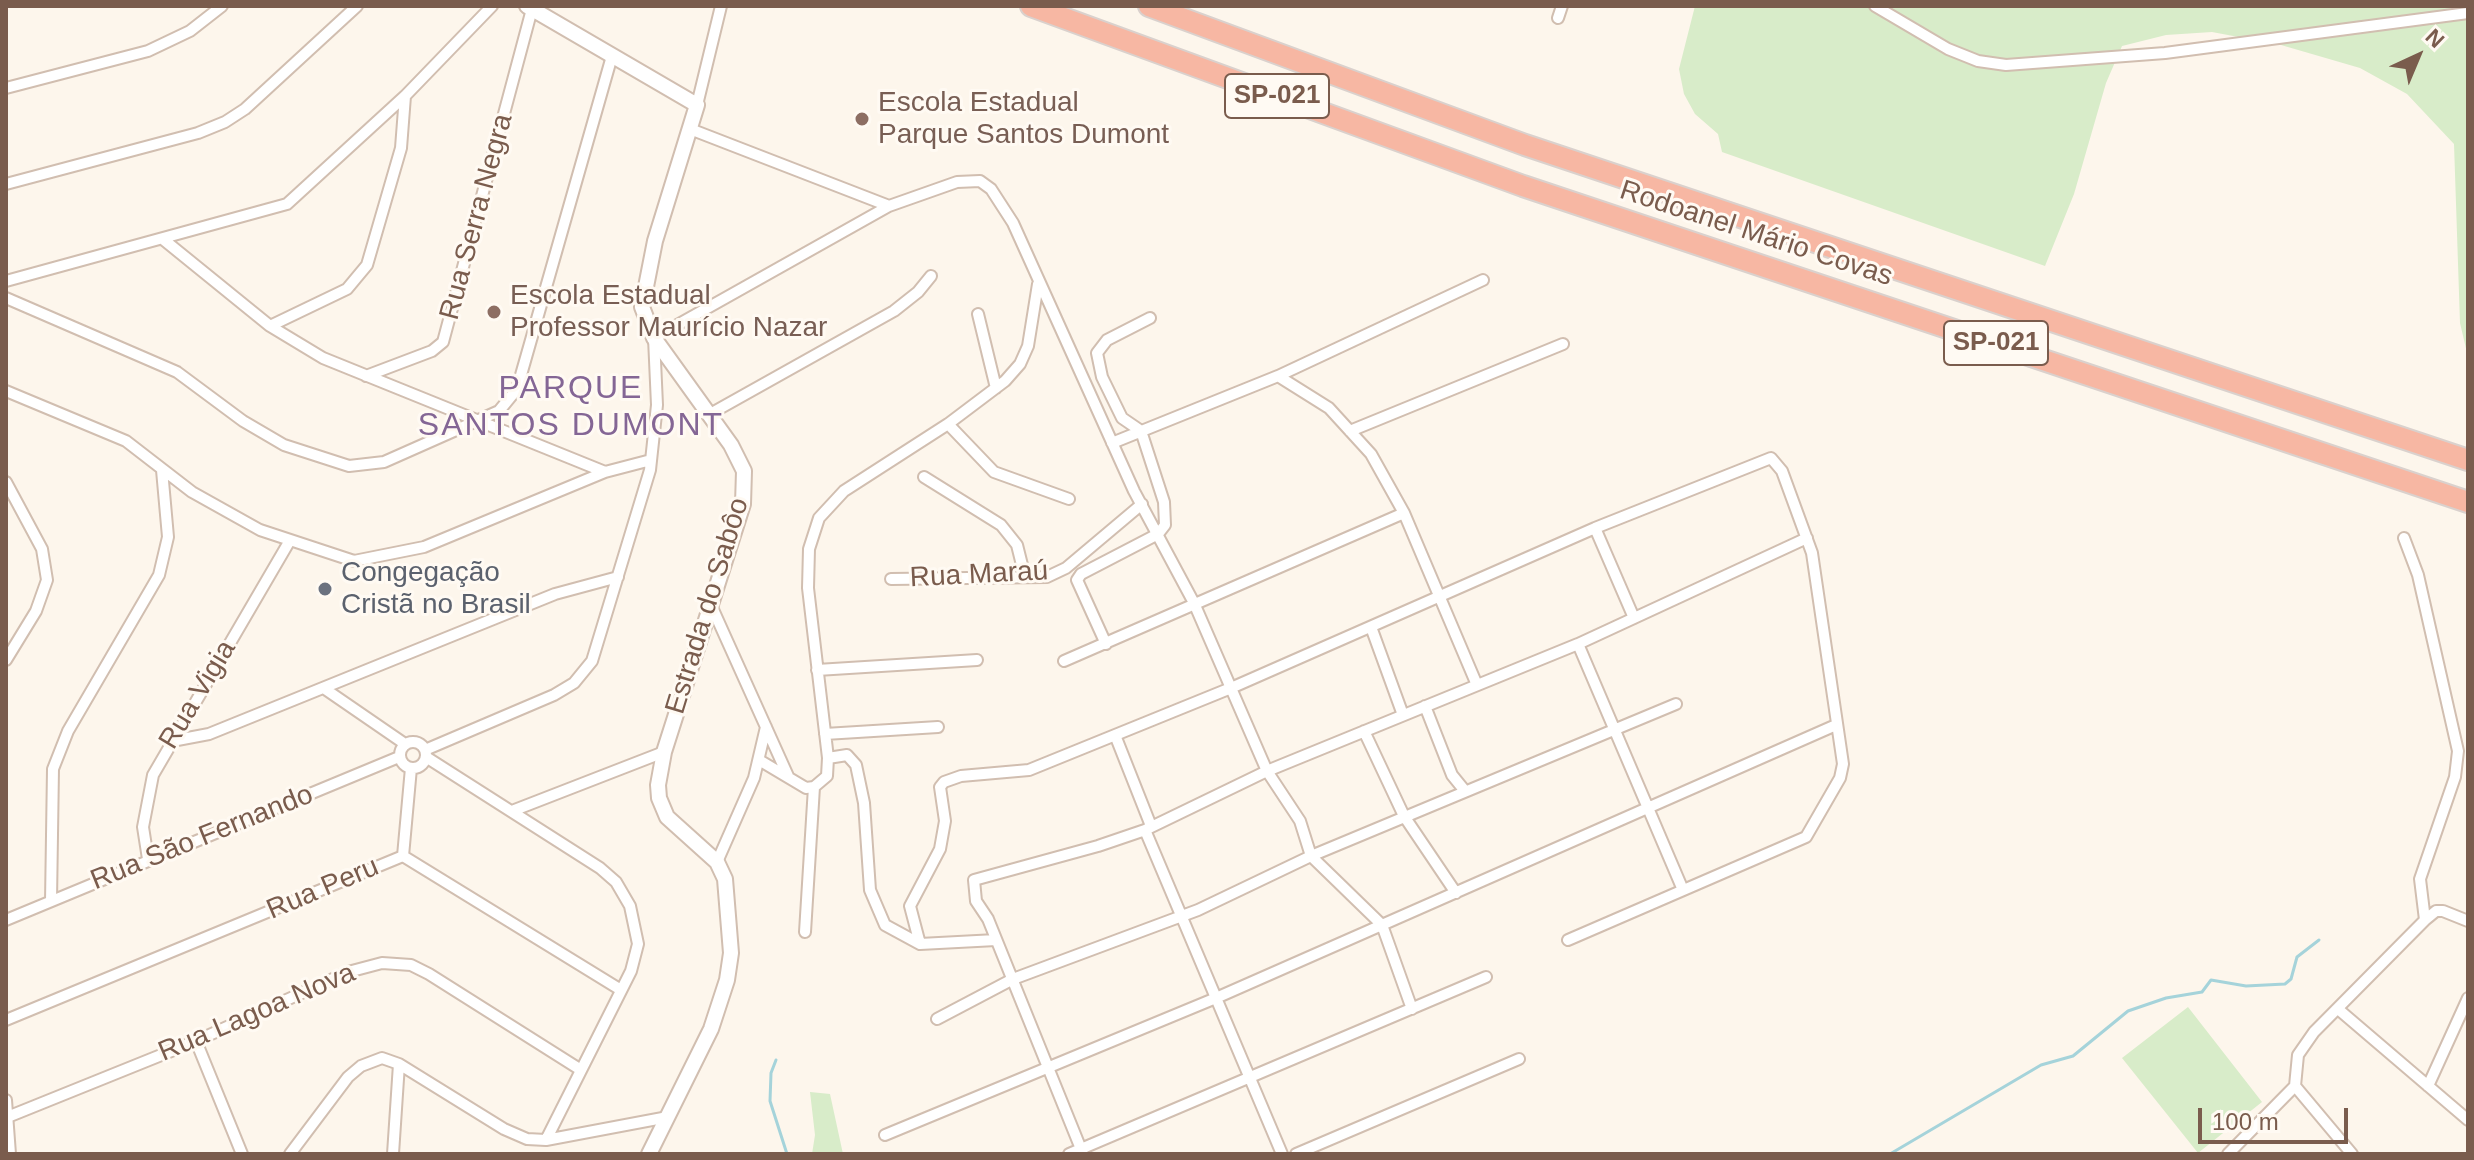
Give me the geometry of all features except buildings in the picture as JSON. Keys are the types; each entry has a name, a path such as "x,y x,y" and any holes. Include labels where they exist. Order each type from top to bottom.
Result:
{"highway":[{"name":"Rodoanel Mário Covas","path":"1031,6 1523,186 2468,502"},
{"name":"Rodoanel Mário Covas","path":"1149,6 1525,145 2468,460"}],"street":[{"path":"6,88 148,51 190,31 222,6"},
{"path":"6,184 198,133 225,122 245,109 357,6"},
{"path":"6,281 287,204 405,96 492,6"},
{"name":"Estrada do Sabôo","path":"717,862 682,831 662,807 658,785 664,752 745,487 738,457 646,323 643,292 697,105 721,6"},
{"path":"1558,18 1562,6"},
{"path":"1875,6 1948,49 1978,61 2006,65 2165,53 2468,13"},
{"path":"529,8 697,105"},
{"name":"Rua Serra Negra","path":"366,376 432,351 443,342 451,325 529,8"},
{"path":"6,298 177,372 264,434 333,462 362,467 373,465 478,421 507,404 525,372 612,56"},
{"path":"270,326 347,289 367,265 401,148 405,96"},
{"path":"690,129 889,206"},
{"path":"411,768 421,765 426,754 574,683 592,661 651,460 657,405 654,338 889,206 957,182 980,181 1003,204 1112,443 1194,603 1267,771 1277,781 1300,821 1311,856 1382,925 1412,1009"},
{"path":"164,240 270,326 323,358 605,472"},
{"path":"710,414 908,302 931,276"},
{"path":"1112,443 1278,376 1483,280"},
{"path":"759,760 799,786 814,787 827,776 828,758 808,588 814,526 828,505 844,491 948,424 996,388 1020,364 1028,346 1038,282"},
{"path":"978,314 996,388"},
{"path":"1106,644 1077,580 1081,574 1158,534 1165,525 1164,502 1141,431 1122,418 1102,377 1097,353 1107,340 1150,318"},
{"path":"1350,431 1563,344"},
{"path":"1278,376 1329,408 1371,454 1404,513 1477,685"},
{"path":"6,391 126,441 162,470 228,514 289,542 354,561 398,555 605,472 651,460"},
{"path":"948,424 994,472 1069,499"},
{"path":"920,944 910,906 940,849 945,821 940,787 944,782 961,776 1029,770 1231,688 1595,528 1771,458 1782,471 1807,538 1843,764 1840,778 1806,837 1568,940"},
{"path":"51,901 53,769 68,731 159,575 168,537 162,470"},
{"path":"924,477 1001,525 1017,545 1025,577"},
{"path":"6,482 42,549 47,580 36,611 6,660"},
{"name":"Rua Maraú","path":"891,579 1047,577 1066,568 1142,504"},
{"path":"1064,661 1404,513"},
{"path":"1595,528 1634,618"},
{"path":"1082,1152 1013,979 976,901 974,880 1098,846 1148,828 1267,771 1578,644 1807,538"},
{"path":"2404,538 2421,589 2458,751 2455,777 2420,879 2419,900 2425,920"},
{"name":"Rua Vigia","path":"148,859 143,827 147,790 172,741 289,542"},
{"path":"172,741 209,734 555,594 618,577"},
{"path":"710,603 789,778"},
{"path":"1371,627 1403,715"},
{"path":"1578,644 1683,890"},
{"path":"817,670 977,660"},
{"path":"325,689 405,744 417,742 426,754 616,882 626,894 637,929 636,956 546,1140"},
{"path":"937,1019 1013,979 1180,914 1198,910 1311,856 1676,704"},
{"path":"1425,706 1452,775 1465,791"},
{"path":"649,1154 711,1029 727,980 731,953 728,895 717,862 759,760 766,725"},
{"path":"885,1135 1216,998 1836,725"},
{"path":"825,734 938,727"},
{"path":"1364,731 1404,816 1456,893"},
{"path":"1115,735 1180,914 1282,1154"},
{"path":"405,744 399,757 411,768"},
{"path":"512,811 664,752"},
{"path":"828,758 847,755 856,765 864,803 870,890 879,917 895,934 920,944 996,940"},
{"name":"Rua São Fernando","path":"6,920 399,757"},
{"path":"403,856 411,768"},
{"path":"805,932 814,787"},
{"name":"Rua Peru","path":"6,1020 403,856 621,990"},
{"path":"2228,1154 2295,1086 2298,1055 2314,1032 2425,920 2436,911 2443,911 2468,921"},
{"name":"Rua Lagoa Nova","path":"10,1116 196,1041 348,972 396,962 429,974 581,1070"},
{"path":"1069,1154 1082,1152 1486,977"},
{"path":"2428,1086 2468,998"},
{"path":"2338,1009 2468,1120"},
{"path":"196,1041 242,1154"},
{"path":"290,1154 335,1092 361,1066 382,1058 399,1064 515,1135 546,1140 668,1117"},
{"path":"1296,1154 1519,1059"},
{"path":"393,1154 399,1064"},
{"path":"2295,1086 2352,1154"},
{"path":"6,1100 10,1116 10,1154"}],"green space":[{"path":"1695,6 2468,6 2468,357 2460,323 2454,144 2407,94 2360,68 2281,45 2212,32 2166,35 2122,46 2106,83 2074,194 2045,266 1722,152 1718,134 1695,114 1684,94 1679,69"},
{"path":"2188,1007 2262,1102 2198,1153 2122,1058"},
{"path":"810,1092 830,1094 843,1154 812,1154 815,1135"}],"waterway":[{"path":"1890,1154 2041,1065 2073,1056 2128,1011 2166,998 2202,992 2211,980 2246,986 2285,984 2291,979 2297,957 2319,940"},
{"path":"776,1060 771,1073 770,1101 787,1154"}],"place":[{"name":"Escola Estadual Parque Santos Dumont","path":"862,119"},
{"name":"Escola Estadual Professor Maurício Nazar","path":"494,312"},
{"name":"Congegação Cristã no Brasil","path":"325,589"}],"district":[{"name":"PARQUE SANTOS DUMONT","path":"571,408"}]}
